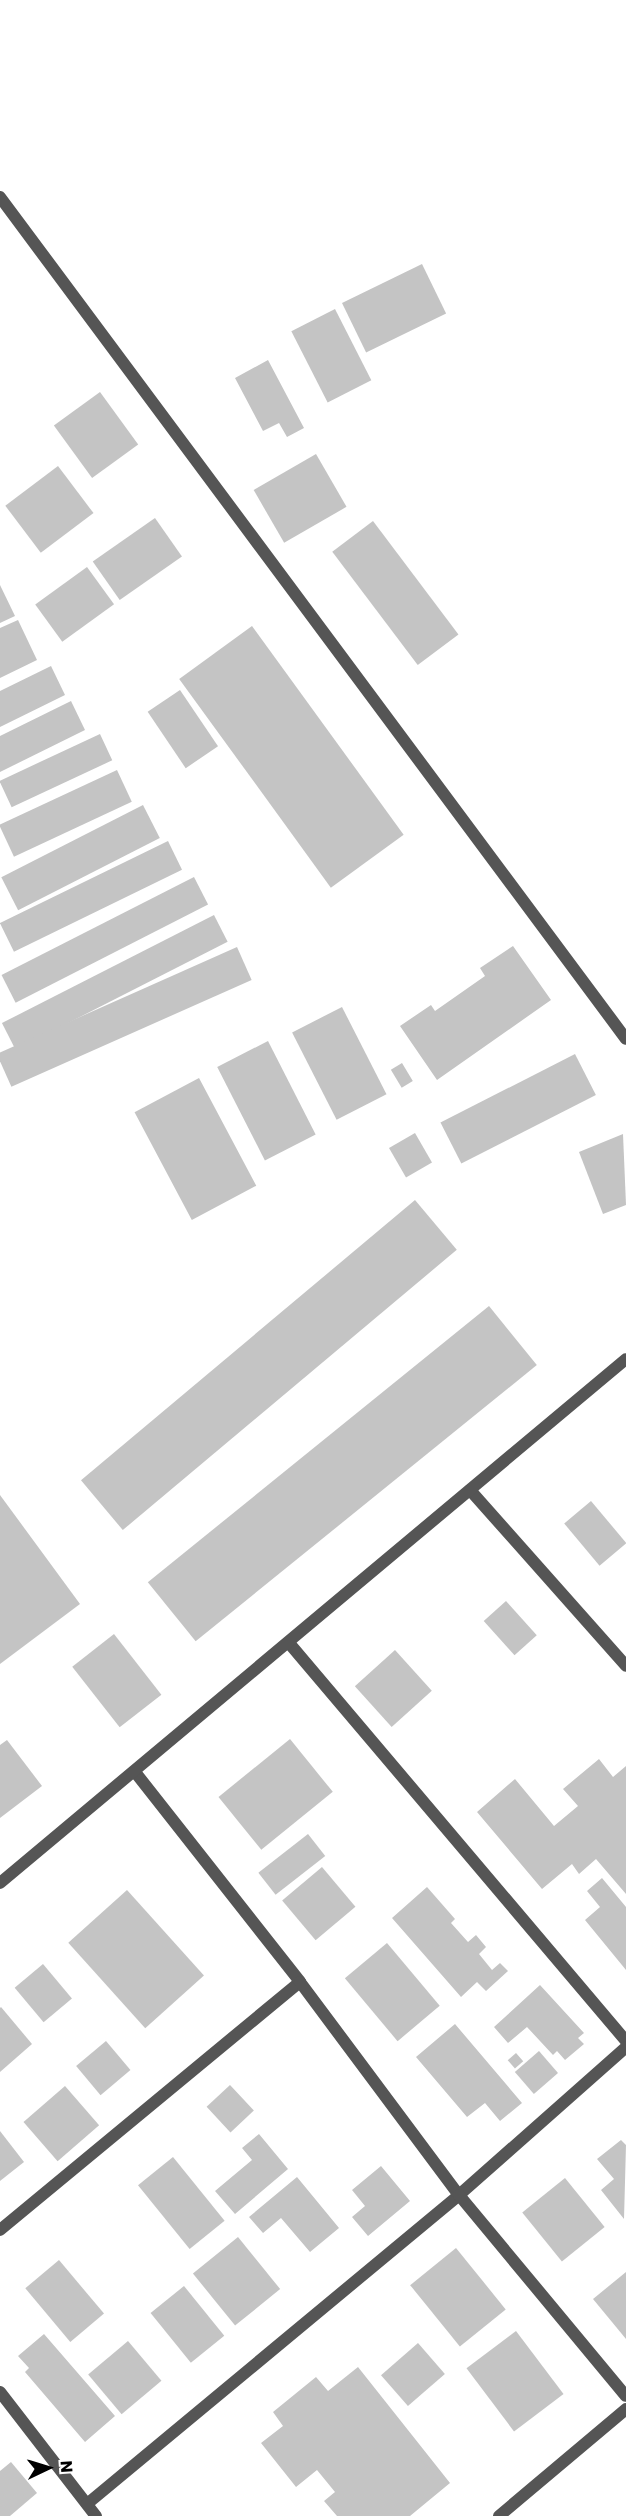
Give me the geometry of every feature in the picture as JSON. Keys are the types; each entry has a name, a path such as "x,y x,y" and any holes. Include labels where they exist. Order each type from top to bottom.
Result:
{"street":[{"path":"0,198 626,1039"},
{"path":"0,1883 626,1359"},
{"path":"470,1490 626,1666"},
{"path":"289,1643 626,2041"},
{"path":"135,1772 300,1982 459,2195 626,2396"},
{"path":"0,2230 300,1982"},
{"path":"87,2504 459,2195 626,2047"},
{"path":"0,2392 96,2516"},
{"path":"499,2516 626,2409"}],"building":[{"path":"422,264 446,313 366,352 342,303"},
{"path":"335,309 371,380 328,403 291,331"},
{"path":"268,360 304,428 287,437 279,423 263,431 235,378"},
{"path":"100,392 138,445 92,478 54,426"},
{"path":"316,454 346,507 284,543 254,490"},
{"path":"58,466 94,513 41,553 5,506"},
{"path":"155,518 182,557 120,600 93,562"},
{"path":"373,521 458,634 418,665 332,552"},
{"path":"87,567 114,604 62,642 35,605"},
{"path":"0,585 15,616 0,623"},
{"path":"18,620 37,660 0,678 0,628"},
{"path":"252,626 404,835 331,888 179,679"},
{"path":"51,666 65,695 0,727 0,691"},
{"path":"180,690 218,746 186,768 148,712"},
{"path":"71,701 85,730 0,772 0,736"},
{"path":"100,734 112,760 12,807 0,781"},
{"path":"117,770 132,802 14,857 0,825"},
{"path":"143,805 160,838 18,910 1,877"},
{"path":"168,841 182,870 14,952 0,923"},
{"path":"194,877 208,905 16,1003 2,975"},
{"path":"214,915 228,942 16,1050 2,1023"},
{"path":"513,946 551,1000 437,1080 400,1026 431,1005 435,1011 485,976 480,968"},
{"path":"237,947 252,980 11,1087 0,1061 0,1053"},
{"path":"342,1007 386,1094 337,1120 292,1032"},
{"path":"268,1041 316,1135 265,1160 217,1067"},
{"path":"575,1054 596,1095 461,1164 440,1123"},
{"path":"402,1063 413,1081 402,1088 391,1070"},
{"path":"199,1078 256,1186 192,1220 135,1112"},
{"path":"415,1133 432,1162 406,1177 389,1148"},
{"path":"623,1134 626,1205 603,1214 579,1152"},
{"path":"415,1200 457,1250 123,1530 81,1480"},
{"path":"489,1306 537,1365 196,1641 148,1582"},
{"path":"0,1495 80,1604 0,1664"},
{"path":"591,1501 626,1543 600,1566 564,1523"},
{"path":"506,1601 537,1635 514,1655 484,1621"},
{"path":"114,1634 161,1695 120,1727 72,1667"},
{"path":"395,1650 432,1691 392,1727 355,1686"},
{"path":"290,1739 333,1792 261,1850 219,1797"},
{"path":"7,1740 42,1786 0,1818 0,1745"},
{"path":"599,1759 613,1777 626,1766 626,1894 596,1859 579,1874 572,1864 542,1889 477,1812 515,1779 554,1826 578,1806 563,1789"},
{"path":"308,1834 325,1856 276,1895 258,1873"},
{"path":"322,1867 355,1907 316,1940 282,1900"},
{"path":"602,1878 626,1907 626,1970 585,1920 600,1907 587,1891"},
{"path":"427,1887 455,1919 451,1923 468,1942 476,1935 486,1947 479,1954 492,1970 500,1963 508,1971 486,1991 477,1982 461,1997 392,1918"},
{"path":"127,1890 204,1975 145,2028 68,1943"},
{"path":"387,1943 440,2006 398,2041 345,1978"},
{"path":"43,1964 72,1998 44,2022 15,1988"},
{"path":"540,1985 584,2033 578,2038 584,2044 565,2060 557,2051 553,2055 527,2027 508,2043 494,2027"},
{"path":"0,2008 32,2044 0,2072"},
{"path":"455,2024 522,2103 500,2121 485,2103 467,2117 416,2057"},
{"path":"106,2041 130,2070 101,2095 76,2066"},
{"path":"539,2051 558,2073 534,2094 515,2072"},
{"path":"516,2053 523,2061 515,2069 508,2060"},
{"path":"230,2085 254,2111 230,2132 207,2107"},
{"path":"65,2086 99,2125 58,2161 23,2122"},
{"path":"0,2131 24,2162 0,2181"},
{"path":"259,2134 288,2169 235,2214 215,2191 252,2160 242,2148"},
{"path":"621,2140 626,2145 624,2219 601,2190 614,2179 597,2159"},
{"path":"173,2157 225,2221 190,2249 138,2185"},
{"path":"381,2166 410,2201 368,2236 352,2217 365,2206 352,2190"},
{"path":"297,2177 339,2228 310,2252 281,2218 263,2233 249,2217"},
{"path":"565,2178 605,2227 562,2262 522,2213"},
{"path":"238,2237 280,2289 235,2326 193,2274"},
{"path":"456,2248 506,2309 460,2347 410,2285"},
{"path":"59,2260 104,2314 70,2342 25,2288"},
{"path":"626,2272 626,2339 593,2299"},
{"path":"184,2286 224,2336 191,2363 151,2313"},
{"path":"516,2331 564,2394 514,2431 466,2368"},
{"path":"44,2334 115,2416 85,2442 25,2372 29,2368 18,2356"},
{"path":"128,2341 161,2381 122,2414 88,2374"},
{"path":"418,2343 445,2374 408,2406 381,2375"},
{"path":"358,2367 450,2483 410,2516 337,2516 324,2501 335,2492 317,2470 296,2487 261,2443 283,2426 273,2412 316,2377 328,2391"},
{"path":"11,2462 37,2493 10,2516 0,2516 0,2471"}]}
